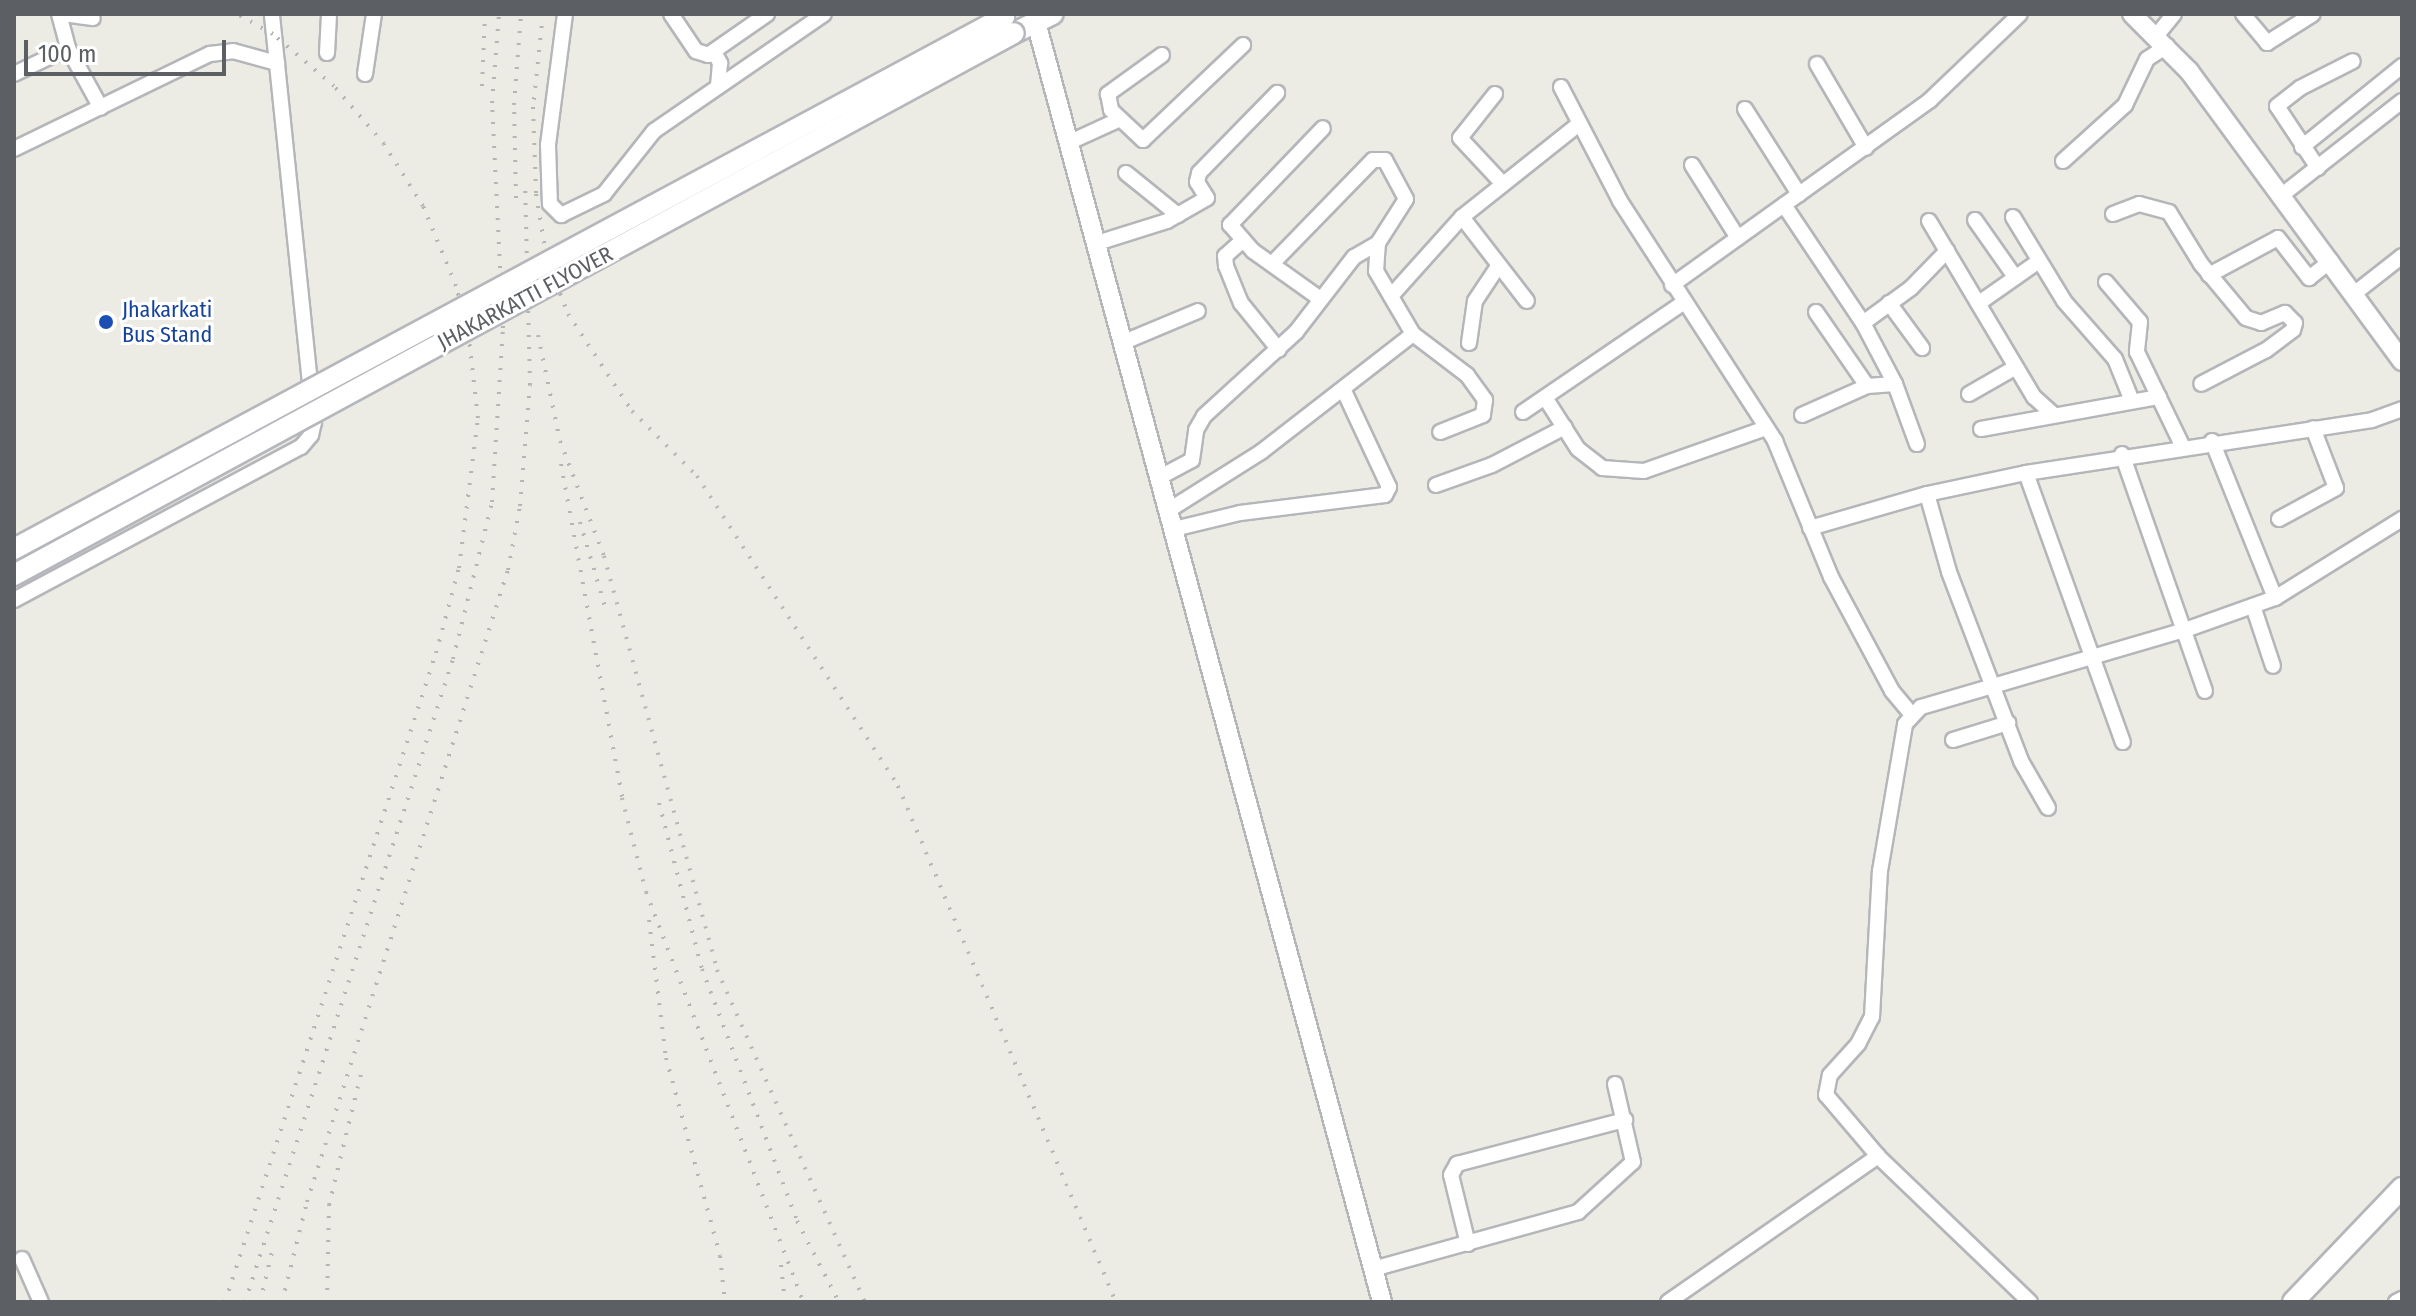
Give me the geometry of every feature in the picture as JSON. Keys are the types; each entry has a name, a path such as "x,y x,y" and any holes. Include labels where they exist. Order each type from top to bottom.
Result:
{"main road":[{"name":"JHAKARKATTI FLYOVER","path":"14,549 1009,21 1041,17"},
{"name":"JHAKARKATTI FLYOVER","path":"14,575 1009,21"},
{"path":"2293,1302 2401,1191"}],"street":[{"path":"93,18 61,14 68,48 101,108"},
{"path":"14,600 301,447 311,435 314,422 272,14"},
{"path":"327,53 329,14"},
{"path":"365,74 374,14"},
{"path":"565,14 548,145 550,204 556,214 596,200 654,131 824,14"},
{"path":"671,14 696,51 714,52 767,14"},
{"path":"1672,285 1930,100 2020,14"},
{"path":"2132,14 2162,41 2282,195 2402,361"},
{"path":"2063,161 2125,105 2144,64 2162,41 2174,14"},
{"path":"2243,14 2267,43 2313,14"},
{"path":"1041,17 1070,142 1382,1302"},
{"path":"1162,55 1108,94 1107,105 1143,140 1243,45"},
{"path":"14,74 68,48"},
{"path":"14,149 210,54 233,51 277,63"},
{"path":"714,52 720,63 718,87"},
{"path":"2318,168 2302,147 2278,103 2353,61"},
{"path":"1817,64 1866,148"},
{"path":"2302,147 2402,66"},
{"path":"1561,87 1672,285 1766,428 1810,528 1892,691 1911,714"},
{"path":"1097,243 1178,215 1207,198 1197,182 1199,173 1277,93"},
{"path":"1495,94 1460,138 1502,183"},
{"path":"2282,195 2402,101"},
{"path":"1745,109 1799,194"},
{"path":"1070,142 1120,119"},
{"path":"1391,296 1462,217 1579,124"},
{"path":"1319,298 1272,264 1230,225 1323,128"},
{"path":"1160,477 1192,460 1196,430 1204,416 1279,350 1354,257 1378,243 1406,199 1385,160 1376,159 1272,264"},
{"path":"1692,165 1738,238"},
{"path":"1126,173 1178,215"},
{"path":"2113,214 2139,204 2169,212 2209,275 2246,318 2261,323 2285,313 2295,326 2266,350 2201,384"},
{"path":"1784,205 1863,323 1895,384 1917,444"},
{"path":"1462,217 1527,301"},
{"path":"2013,217 2064,301 2115,359 2132,401"},
{"path":"1975,220 2015,277"},
{"path":"1929,221 2034,397 2054,415"},
{"path":"2209,275 2278,238 2309,278 2331,261"},
{"path":"1243,240 1225,256 1226,266 1241,303 1279,350"},
{"path":"1378,243 1377,278 1413,334 1467,375 1487,407 1477,418 1440,432"},
{"path":"1863,323 1947,251"},
{"path":"2355,293 2402,256"},
{"path":"1979,303 2039,261"},
{"path":"1469,343 1475,301 1499,265"},
{"path":"2106,282 2140,322 2137,352 2182,445"},
{"path":"1523,412 1683,303"},
{"path":"1889,303 1922,348"},
{"path":"1124,342 1198,311"},
{"path":"1816,312 1867,386"},
{"path":"1169,510 1261,452 1344,391 1413,334"},
{"path":"1969,394 2016,367"},
{"path":"1802,415 1867,386 1895,384"},
{"path":"1174,529 1252,511 1385,495 1389,487 1344,391"},
{"path":"1981,429 2159,397"},
{"path":"1546,399 1593,464 1630,471 1662,466 1766,428"},
{"path":"1810,528 1927,494 2026,473 2122,454 2372,420 2402,409"},
{"path":"1436,485 1492,465 1565,427"},
{"path":"2279,519 2336,488 2313,428"},
{"path":"2212,441 2275,598"},
{"path":"2122,454 2205,691"},
{"path":"2026,473 2089,659 2123,742"},
{"path":"1927,494 1949,572 1996,686 2026,771 2048,808"},
{"path":"1911,714 2185,630 2275,598 2402,519"},
{"path":"2253,606 2273,666"},
{"path":"1911,714 1883,843 1872,1017 1826,1085 1830,1105 2024,1300"},
{"path":"1953,740 2008,723"},
{"path":"1373,1269 1567,1217 1585,1207 1633,1162 1615,1084"},
{"path":"1468,1244 1451,1175 1457,1164 1625,1120"},
{"path":"1668,1302 1878,1156"},
{"path":"22,1259 41,1302"},
{"path":"2396,1302 2402,1299"}],"railway":[{"path":"225,1302 436,653 459,568 478,418 468,330 456,286 423,206 384,144 334,86 273,34 237,14"},
{"path":"482,86 485,14"},
{"path":"245,1302 453,659 492,502 503,328 492,103 499,14"},
{"path":"516,198 514,105 521,14"},
{"path":"543,14 533,107 536,194 547,260 568,314 632,411 697,476 898,786 1116,1302"},
{"path":"282,1302 307,1202 508,570 520,506 530,385 525,182"},
{"path":"538,335 560,441 604,556 717,970 865,1302"},
{"path":"561,464 622,798 646,892 803,1302"},
{"path":"580,522 605,607"},
{"path":"659,803 702,969 797,1221 839,1302"},
{"path":"649,920 666,1058 720,1256 725,1302"},
{"path":"327,1302 329,1205 362,1070"},
{"path":"260,1302 272,1252"},
{"path":"781,1265 785,1302"}],"place":[{"name":"Jhakarkati Bus Stand","path":"106,322"}]}
